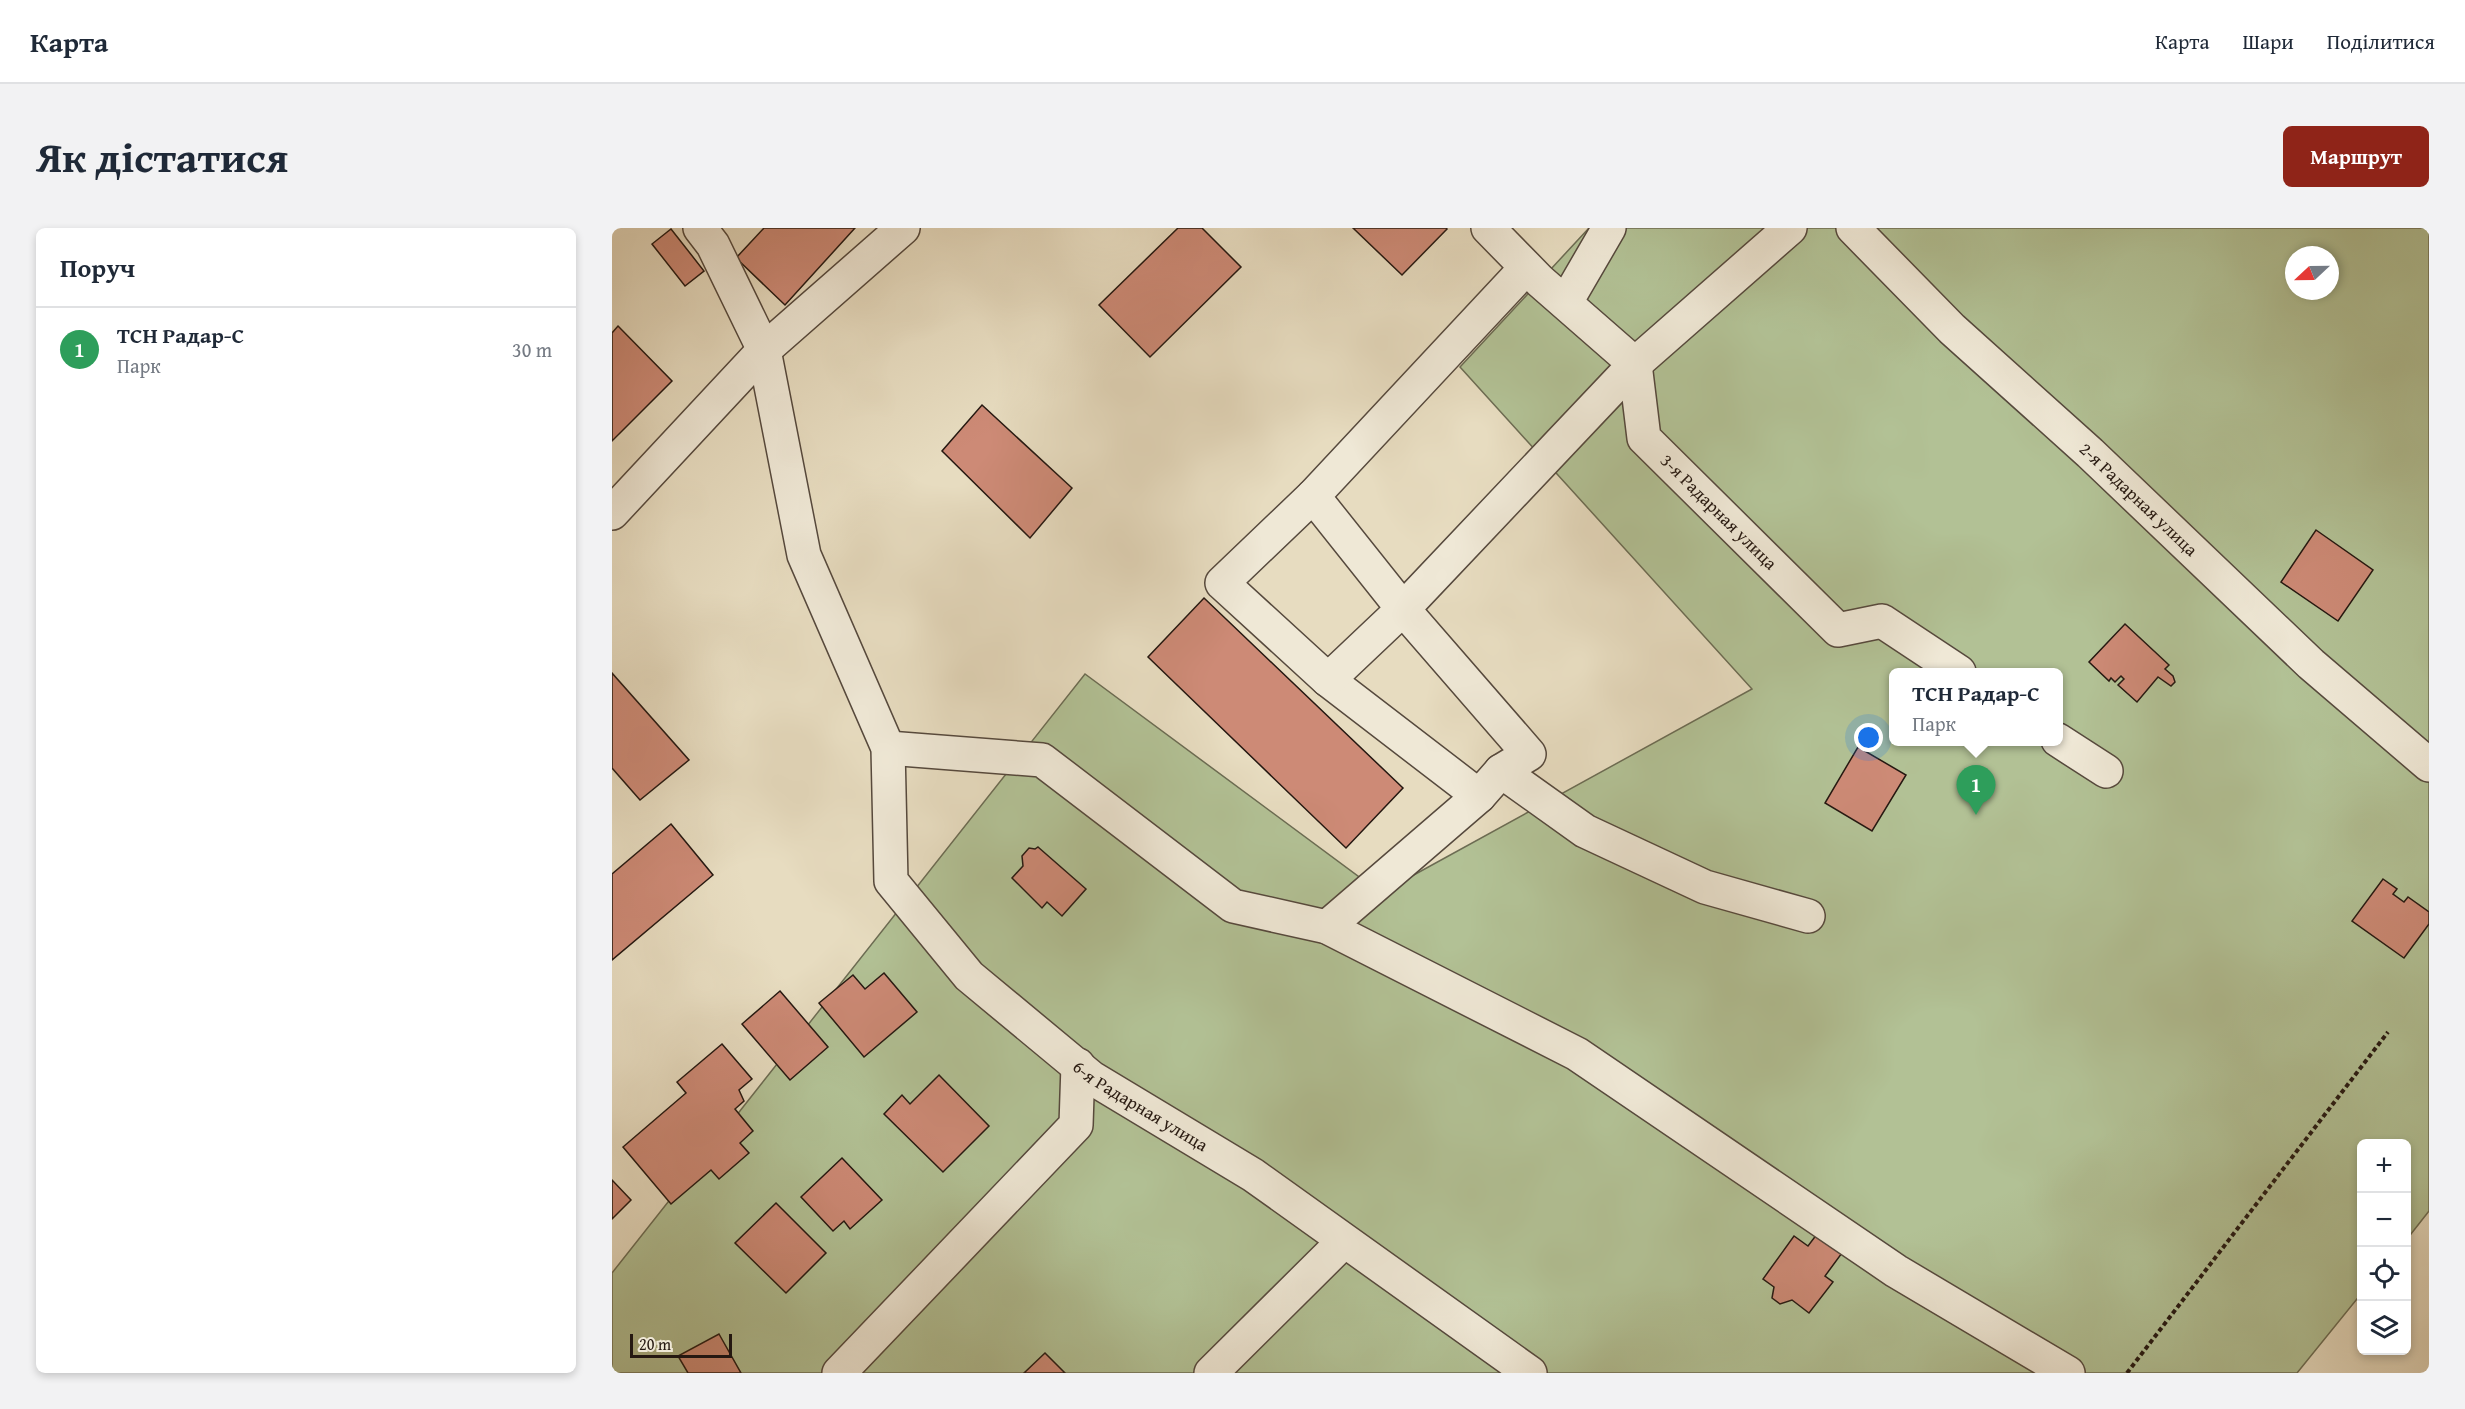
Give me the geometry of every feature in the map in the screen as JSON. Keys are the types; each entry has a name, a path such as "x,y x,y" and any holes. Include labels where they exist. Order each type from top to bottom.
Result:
{"lane":[{"path":"700,228 713,245 764,350 804,555 888,748 1042,760 1233,906 1328,927 1577,1054 1896,1271 2068,1373"},
{"path":"612,513 764,350 903,228"},
{"path":"1488,228 1533,274 1635,364"},
{"path":"1566,302 1609,228"},
{"path":"1328,680 1403,609 1635,364 1790,228"},
{"name":"2-я Радарная улица","path":"1853,228 1952,329 2090,453 2311,664 2429,765"},
{"path":"1479,796 1328,680 1222,583 1313,496 1533,274"},
{"name":"3-я Радарная улица","path":"1635,364 1644,438 1838,630 1882,621 1953,668"},
{"path":"1313,496 1403,609 1529,754 1501,771 1479,796 1328,927"},
{"path":"2063,743 2106,771"},
{"name":"6-я Радарная улица","path":"888,748 891,881 969,976 1092,1078 1254,1175 1530,1373"},
{"path":"1501,771 1586,831 1629,852 1705,887 1808,916"},
{"path":"839,1373 1076,1125 1078,1065"},
{"path":"1211,1373 1344,1241"}],"path":[{"path":"2127,1373 2388,1032"}],"green space":[{"path":"1589,228 2429,228 2429,1211 2411,1234 2411,1139 2357,1139 2357,1299 2297,1373 612,1373 612,1273 1085,674 1381,893 1752,689 1460,367"}],"building":[{"path":"764,228 855,228 785,305 736,258"},
{"path":"1178,228 1202,228 1241,267 1150,357 1099,305"},
{"path":"1353,228 1446,228 1447,229 1402,275"},
{"path":"671,229 704,271 685,286 652,244"},
{"path":"618,326 672,381 612,441 612,333"},
{"path":"982,405 1072,488 1030,538 942,451"},
{"path":"2316,530 2373,570 2338,621 2281,582"},
{"path":"1204,598 1403,788 1346,848 1148,657"},
{"path":"2125,624 2169,665 2165,669 2173,676 2175,682 2171,686 2158,677 2137,702 2118,685 2124,679 2121,676 2115,682 2111,678 2109,681 2089,662"},
{"path":"612,673 689,760 640,800 612,768"},
{"path":"1858,747 1906,775 1872,831 1825,803"},
{"path":"671,824 713,875 612,960 612,874"},
{"path":"1038,847 1086,889 1062,916 1047,902 1042,908 1012,878 1023,866 1022,856 1029,848"},
{"path":"2383,879 2397,889 2393,894 2404,902 2408,897 2429,912 2429,924 2404,958 2352,921"},
{"path":"884,973 917,1012 864,1057 819,1003 853,975 865,989"},
{"path":"780,991 828,1047 790,1080 742,1024"},
{"path":"722,1044 752,1079 739,1090 744,1101 735,1109 753,1131 740,1143 749,1153 719,1179 711,1170 671,1204 623,1147 686,1093 677,1082"},
{"path":"939,1075 989,1126 943,1172 884,1114 902,1095 910,1104"},
{"path":"842,1158 882,1200 850,1229 844,1221 833,1231 801,1197"},
{"path":"612,1180 631,1200 612,1219"},
{"path":"776,1203 826,1253 786,1293 735,1243"},
{"path":"1817,1234 1842,1253 1825,1276 1833,1282 1809,1313 1792,1300 1780,1304 1772,1298 1774,1287 1763,1279 1794,1236 1808,1246"},
{"path":"719,1334 741,1373 688,1373 678,1356"},
{"path":"1045,1353 1065,1373 1024,1373"}],"place":[{"name":"ТСН Радар-С","path":"1976,815"}]}
